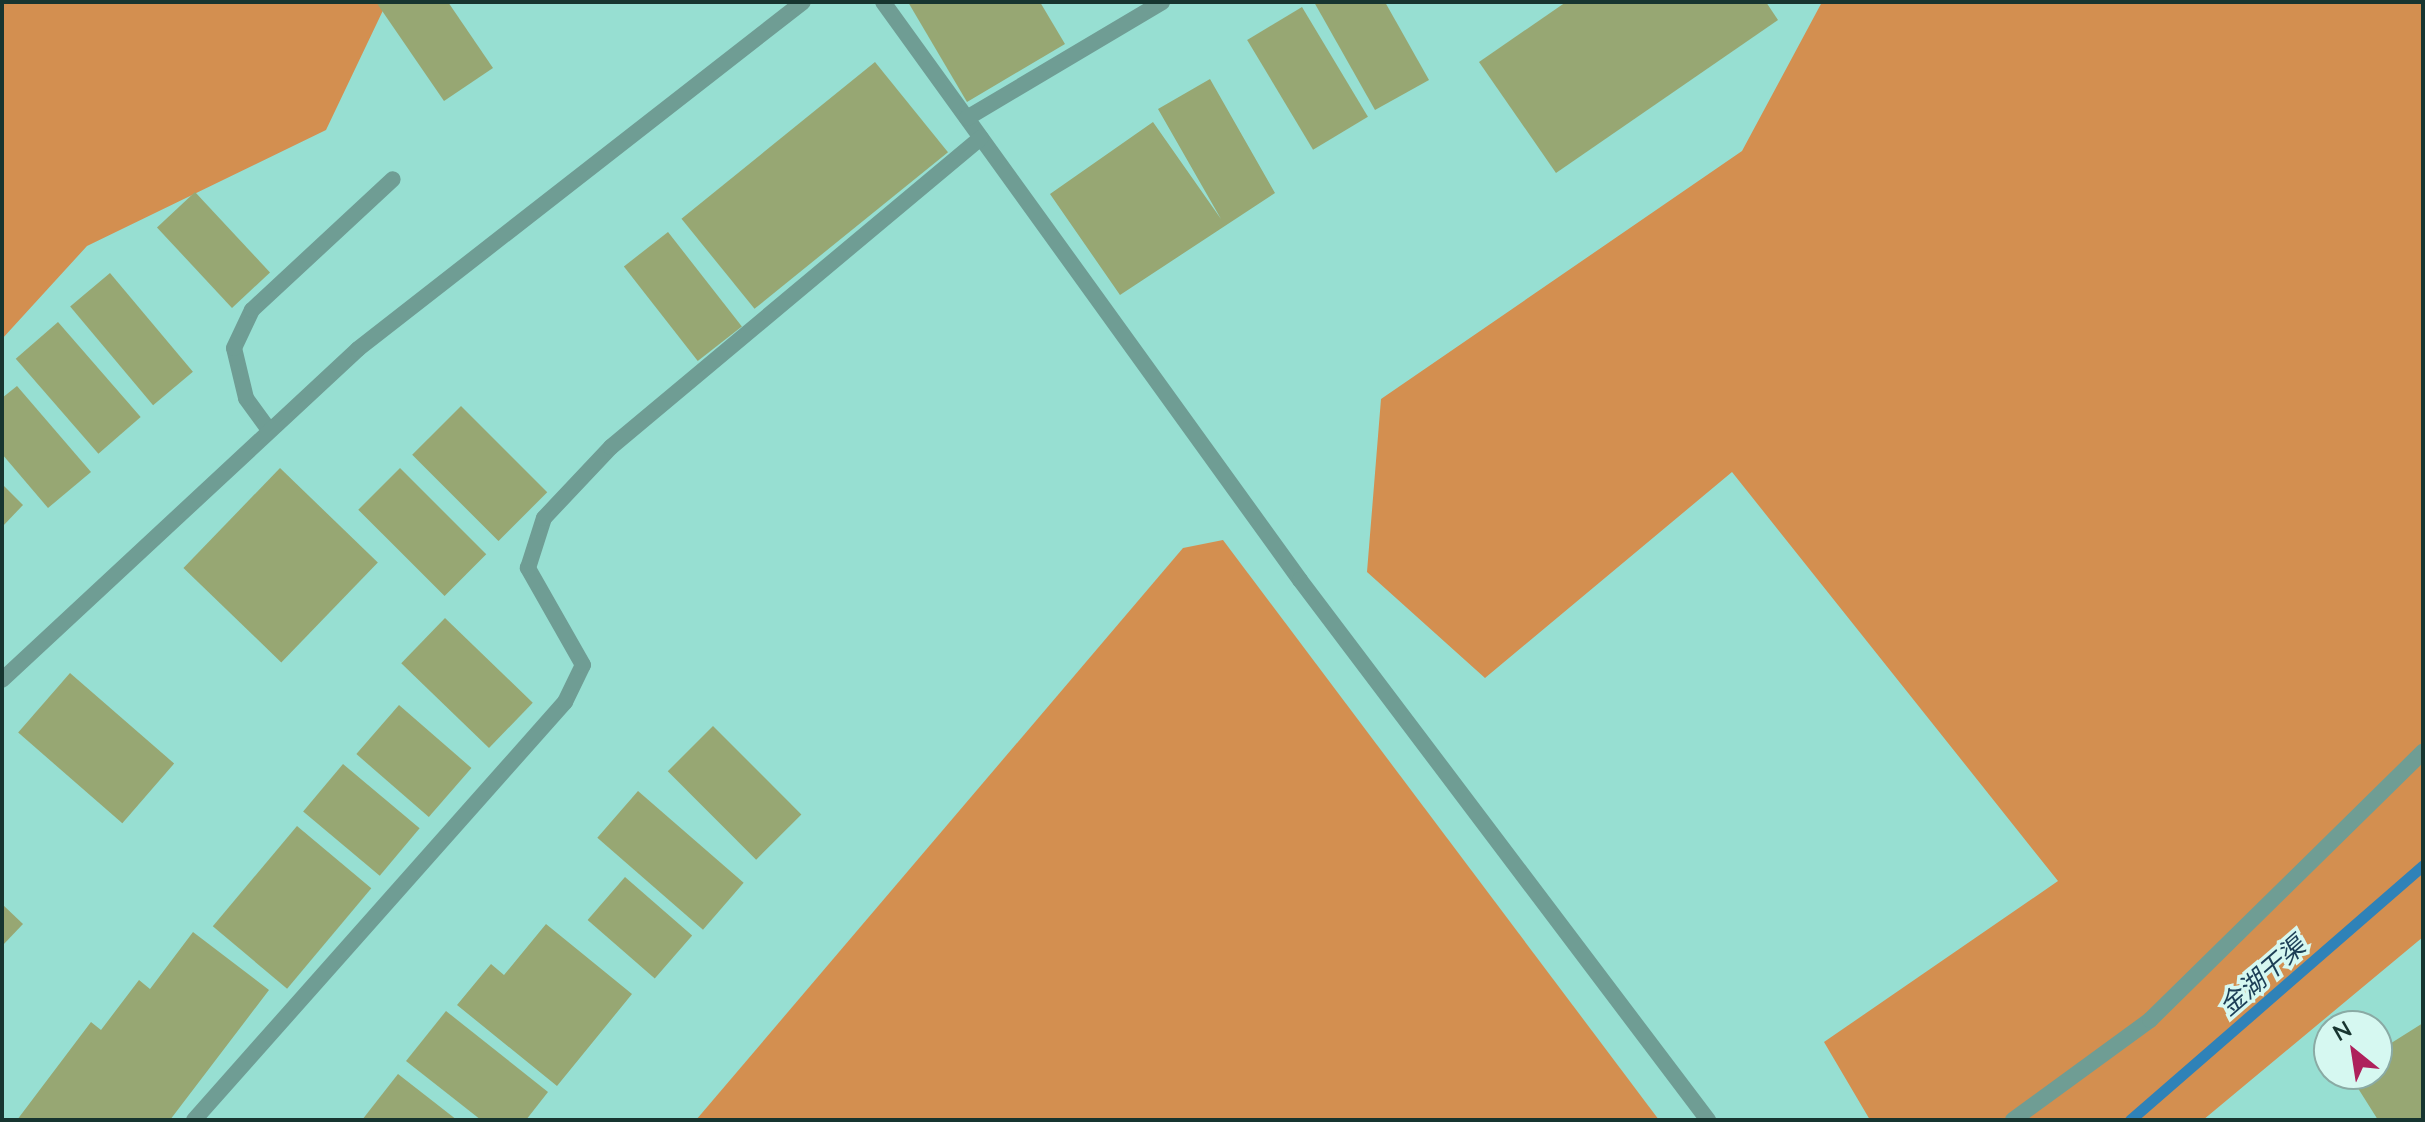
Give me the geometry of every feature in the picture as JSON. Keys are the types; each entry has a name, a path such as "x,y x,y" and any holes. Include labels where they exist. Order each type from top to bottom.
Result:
{"lane":[{"path":"2,680 358,349 803,2"},
{"path":"883,2 1300,580 1708,1120"},
{"path":"967,118 1162,2"},
{"path":"194,1120 565,702 583,665 528,568 544,518 611,447 981,138"},
{"path":"269,430 246,398 234,348 252,310 393,179"},
{"path":"2013,1120 2150,1020 2423,752"}],"shaded area":[{"path":"2,2 387,2 326,130 87,246 2,339"},
{"path":"1822,2 2423,2 2423,937 2335,1010 2313,1010 2313,1028 2203,1120 1870,1120 1824,1042 2058,881 1732,472 1485,678 1367,572 1381,399 1742,151"},
{"path":"1223,540 1659,1120 696,1120 1183,548"}],"building":[{"path":"376,2 448,2 493,68 444,101"},
{"path":"908,2 1040,2 1065,44 967,102"},
{"path":"1314,2 1385,2 1429,80 1375,110"},
{"path":"1566,2 1766,2 1778,20 1556,173 1479,62"},
{"path":"1302,7 1368,117 1313,150 1247,40"},
{"path":"875,62 948,152 754,309 681,219"},
{"path":"1210,79 1275,193 1120,295 1050,194 1153,122 1221,219 1158,109"},
{"path":"195,192 270,272 232,308 157,227"},
{"path":"668,232 742,327 698,361 624,266"},
{"path":"110,273 193,372 153,405 70,306"},
{"path":"58,322 141,417 98,454 16,359"},
{"path":"17,386 91,472 48,508 2,454 2,398"},
{"path":"461,406 547,492 498,541 412,455"},
{"path":"280,468 378,562 281,662 183,568"},
{"path":"400,468 486,554 445,596 358,510"},
{"path":"2,484 23,505 2,527"},
{"path":"445,618 533,703 489,748 401,663"},
{"path":"70,673 174,764 122,823 18,733"},
{"path":"399,705 471,768 429,817 356,754"},
{"path":"713,726 801,814 756,860 668,771"},
{"path":"343,764 420,828 380,876 303,811"},
{"path":"638,791 744,883 703,930 597,838"},
{"path":"297,826 371,888 287,989 213,926"},
{"path":"625,877 692,935 655,978 588,920"},
{"path":"2,904 23,924 2,946"},
{"path":"546,924 632,994 557,1086 457,1005 491,964 504,975"},
{"path":"193,932 269,990 170,1120 17,1120 91,1022 101,1030 139,980 150,989"},
{"path":"446,1011 548,1092 526,1120 481,1120 406,1061"},
{"path":"2423,1023 2423,1120 2378,1120 2359,1090 2393,1090 2393,1042"},
{"path":"398,1074 457,1120 362,1120"}],"waterway":[{"name":"金湖干渠","path":"2130,1120 2423,865"}]}
